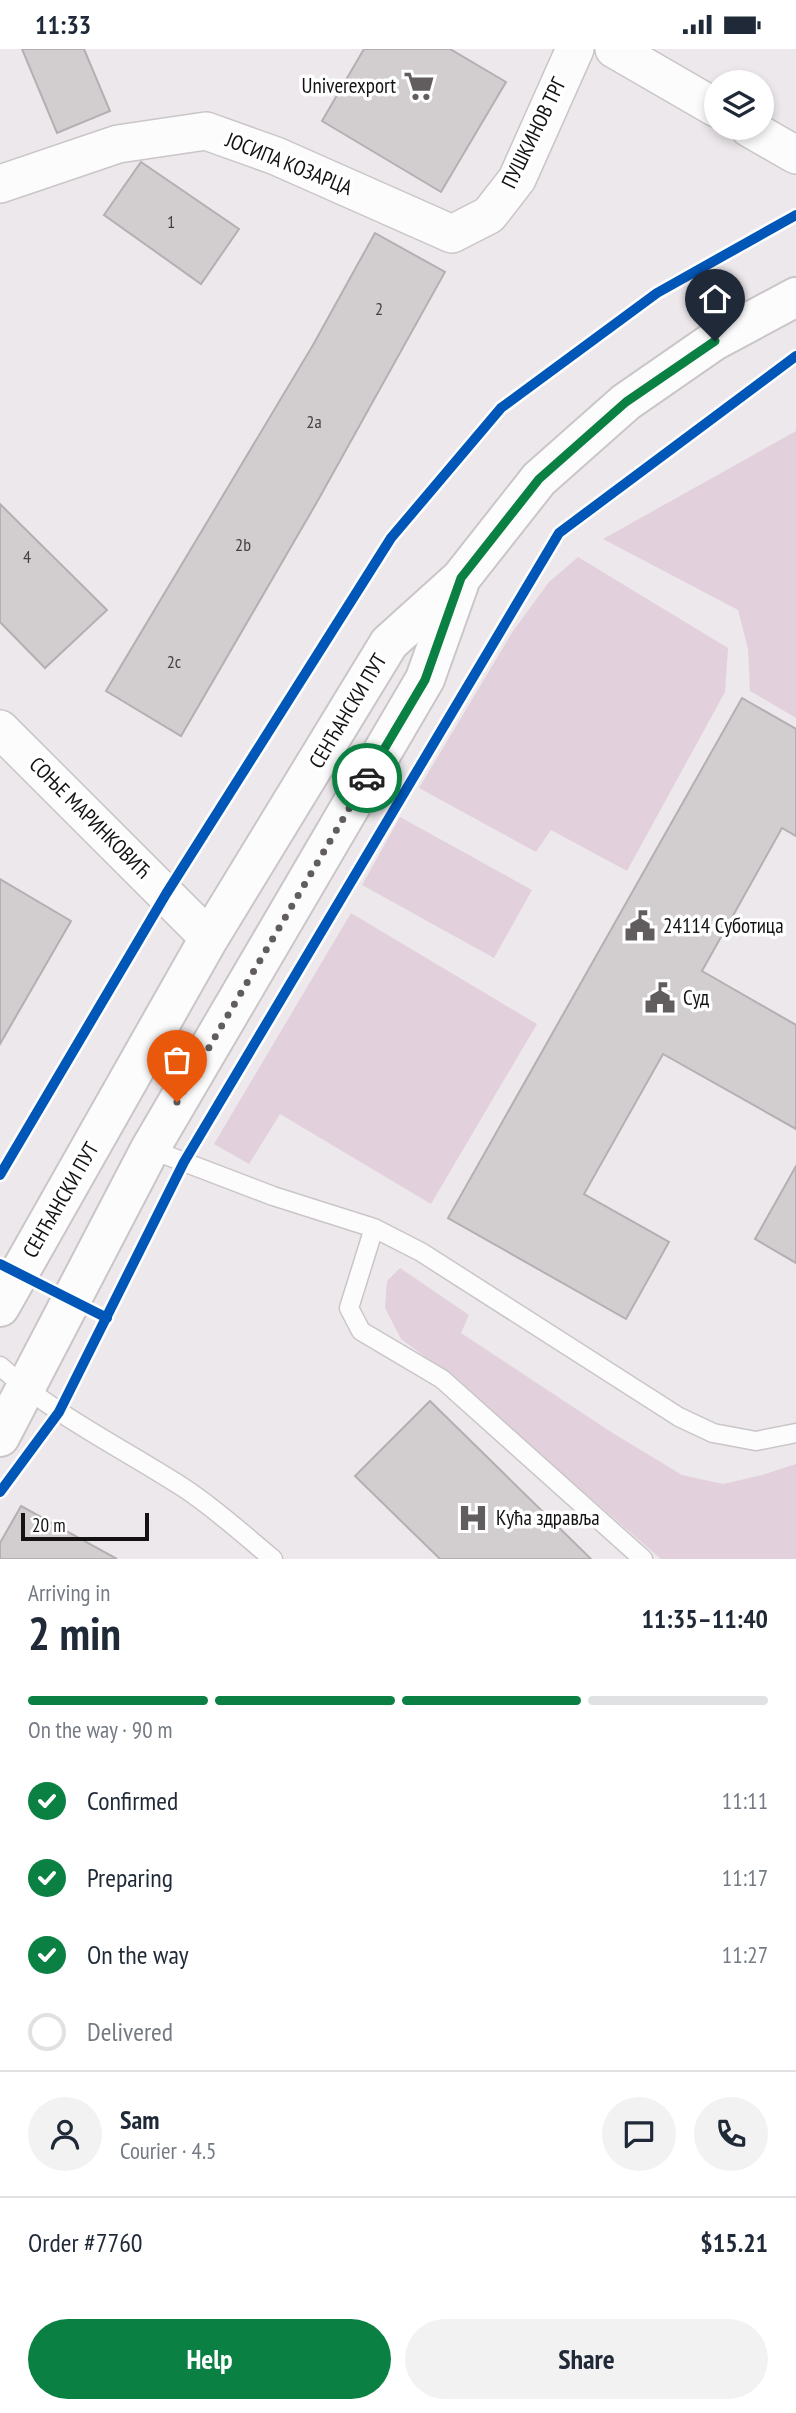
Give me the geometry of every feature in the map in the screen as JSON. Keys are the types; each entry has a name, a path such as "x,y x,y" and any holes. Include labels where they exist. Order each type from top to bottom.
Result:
{"main road":[{"path":"0,1437 13,1378 425,680 461,578 539,479 626,402 715,341 796,297"},
{"name":"СЕНЋАНСКИ ПУТ","path":"0,1307 209,938 389,643 461,578"}],"street":[{"name":"ПУШКИНОВ ТРГ","path":"452,234 489,215 517,179 575,49"},
{"path":"614,49 704,101"},
{"name":"ЈОСИПА КОЗАРЦА","path":"0,184 118,144 206,131 276,156 452,234"},
{"path":"770,140 796,155"},
{"name":"СОЊЕ МАРИНКОВИЋ","path":"0,729 209,938"}],"lane":[{"path":"150,1149 273,1196 374,1228 421,1252 679,1417 713,1433 756,1441 796,1433"},
{"path":"374,1228 349,1308 361,1331 442,1379 643,1559"},
{"path":"13,1378 186,1489 273,1559"}],"shaded area":[{"path":"796,431 796,718 750,691 748,649 738,610 603,539"},
{"path":"578,557 728,648 725,692 627,871 551,830 536,852 419,788 513,631 549,582"},
{"path":"400,817 532,890 494,958 362,885"},
{"path":"351,913 537,1024 431,1204 280,1114 249,1164 214,1144"},
{"path":"400,1268 469,1315 461,1333 611,1432 682,1475 723,1484 796,1464 796,1559 661,1559 444,1371 401,1339 385,1308 387,1281"}],"building":[{"path":"22,49 84,49 110,111 57,133"},
{"path":"364,49 450,49 506,82 441,192 322,121"},
{"path":"141,162 239,229 201,284 104,215"},
{"path":"375,233 445,272 317,502 181,736 106,691 313,345"},
{"path":"0,504 107,610 45,668 0,622"},
{"name":"Суд","path":"742,698 796,729 796,836 782,828 702,971 796,1025 796,1129 663,1054 584,1194 669,1242 626,1319 448,1218"},
{"path":"0,879 71,921 0,1044"},
{"path":"796,1166 796,1263 755,1239"},
{"name":"Кућа здравља","path":"430,1401 591,1559 440,1559 355,1476"},
{"path":"21,1506 117,1559 0,1559 0,1543"}],"cycle path":[{"path":"0,1175 166,894 391,538 501,408 657,293 796,215"},
{"path":"0,1492 59,1412 184,1162 559,533 796,356"},
{"path":"0,1264 107,1318"}],"way so far":[{"path":"177,1102 367,778"}],"place":[{"name":"Univerexport","path":"419,86"},
{"name":"24114 Суботица","path":"640,926"},
{"name":"Суд","path":"660,998"},
{"name":"Кућа здравља","path":"473,1518"}],"route":[{"path":"367,778 425,680 461,578 539,479 626,402 715,341"}]}
